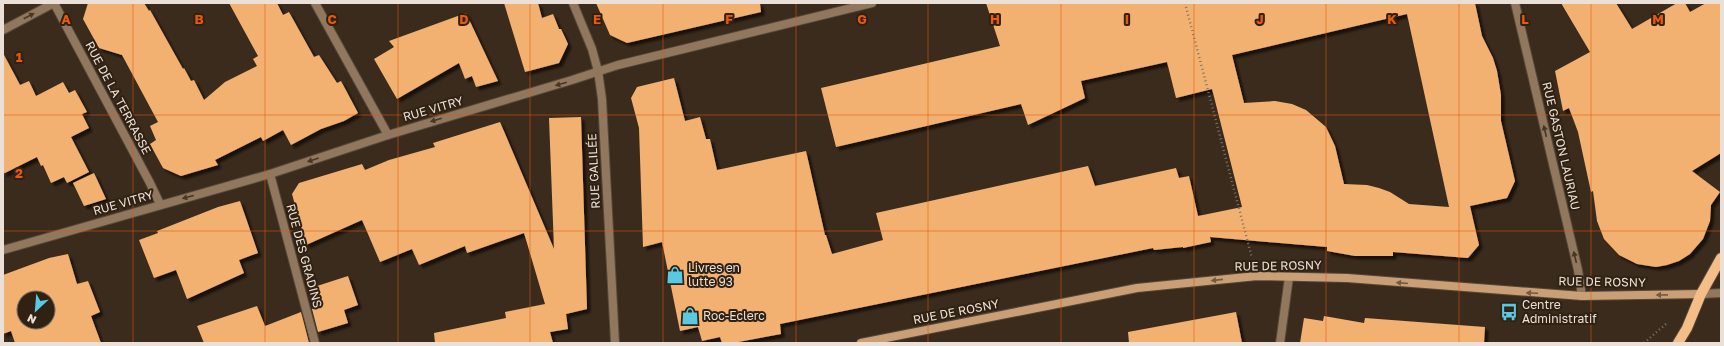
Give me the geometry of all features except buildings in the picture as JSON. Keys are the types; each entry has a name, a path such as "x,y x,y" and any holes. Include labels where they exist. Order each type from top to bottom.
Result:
{"main road":[{"path":"1678,343 1687,328 1701,294 1721,258"},
{"name":"RUE DE ROSNY","path":"861,343 1137,288 1257,276 1347,278 1582,296 1701,294"}],"street":[{"path":"3,30 54,3"},
{"name":"RUE DE LA TERRASSE","path":"54,3 160,204"},
{"path":"315,3 388,135"},
{"name":"RUE GALILÉE","path":"573,3 592,48 598,71 602,99 615,343"},
{"name":"RUE VITRY","path":"3,250 160,204 270,174 388,135 618,65 872,3"},
{"name":"RUE GASTON LAURIAU","path":"1515,3 1578,270 1582,296"},
{"name":"RUE DES GRADINS","path":"270,174 315,343"},
{"path":"1280,343 1289,277"},
{"path":"1701,294 1721,293"}],"path":[{"path":"1185,3 1257,276"}],"place":[{"name":"Livres en lutte 93","path":"675,275"},
{"name":"Centre Administratif","path":"1509,312"},
{"name":"Roc-Eclerc","path":"690,316"}]}
